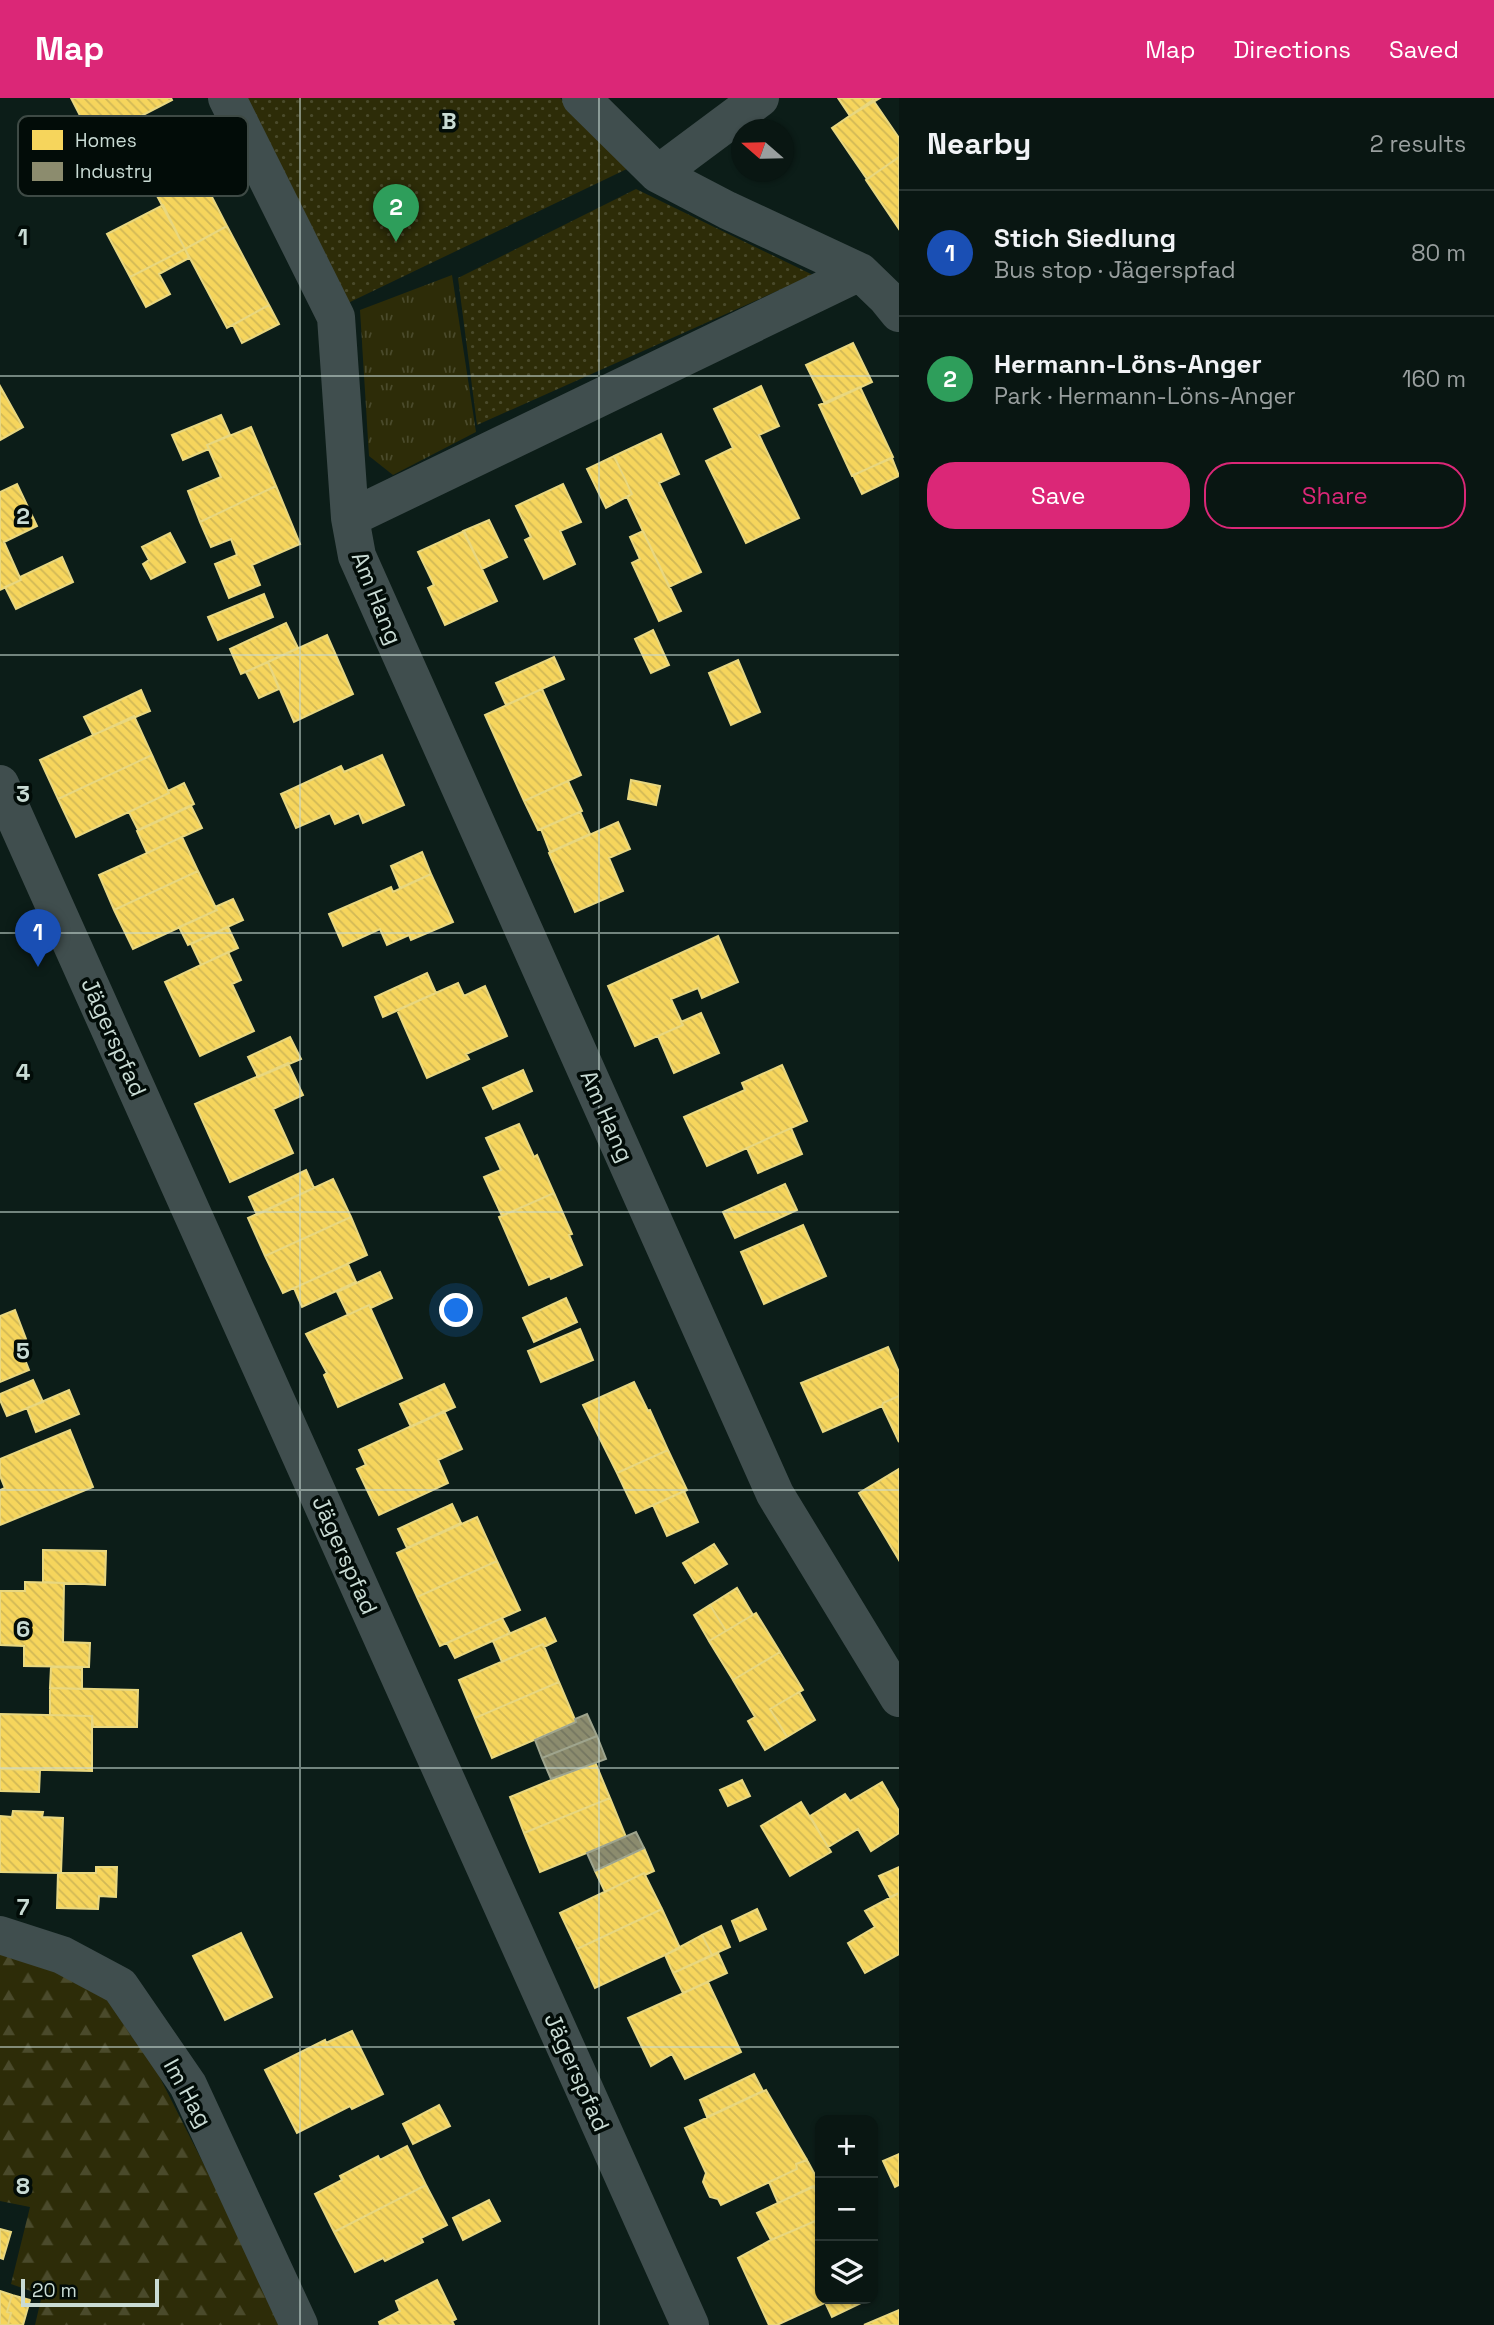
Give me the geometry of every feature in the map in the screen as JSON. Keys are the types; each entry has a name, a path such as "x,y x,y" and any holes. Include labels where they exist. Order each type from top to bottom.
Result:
{"street":[{"name":"Am Hang","path":"227,98 236,116"},
{"path":"582,98 657,174 860,272 899,313"},
{"path":"657,174 760,98"},
{"name":"Am Hang","path":"248,140 336,317 350,518 357,556 775,1494 899,1699"},
{"path":"350,518 860,272"},
{"name":"Jägerspfad","path":"3,799 690,2325"},
{"name":"Im Hag","path":"0,1935 62,1955 120,1986 188,2085 299,2325"}],"green space":[{"path":"246,98 560,98 631,167 348,303"},
{"path":"636,189 813,275 477,425 458,278"},
{"path":"452,275 476,432 393,475 369,456 360,310"},
{"path":"0,1945 116,1991 268,2291 282,2325 35,2325 42,2295 11,2284 30,2207 0,2201"}],"building: Homes":[{"path":"71,98 172,100 141,116 80,116"},
{"path":"838,98 880,98 850,116"},
{"path":"873,100 899,138 899,157 867,179 832,128"},
{"path":"899,157 899,229 866,180"},
{"path":"157,196 211,196 227,226 185,249"},
{"path":"163,205 185,249 130,277 107,234"},
{"path":"227,226 269,305 227,328 185,249"},
{"path":"185,249 189,258 159,274 170,294 146,307 130,277"},
{"path":"269,305 279,324 242,343 233,325"},
{"path":"853,343 872,382 825,404 806,365"},
{"path":"0,386 23,427 0,440"},
{"path":"761,386 779,426 759,435 799,518 746,543 706,461 733,448 714,409"},
{"path":"860,387 893,457 852,476 819,405"},
{"path":"221,415 230,435 207,445 209,449 183,460 172,435"},
{"path":"251,427 276,486 200,522 188,491 221,477 207,445"},
{"path":"661,434 679,474 659,483 701,572 669,587 627,497 632,494 614,456"},
{"path":"614,456 632,494 606,508 587,469"},
{"path":"892,458 899,476 862,494 853,475"},
{"path":"17,484 37,526 4,542 21,580 0,590 0,492"},
{"path":"563,484 581,522 560,531 575,564 544,579 525,540 531,537 516,506"},
{"path":"276,486 300,544 252,565 260,585 229,598 215,564 237,555 231,539 211,547 200,522"},
{"path":"489,520 507,557 482,569 463,531"},
{"path":"464,531 497,601 445,625 428,588 434,585 418,552"},
{"path":"643,531 681,611 659,621 632,563 640,559 630,537"},
{"path":"170,533 185,562 151,579 143,564 149,560 142,547"},
{"path":"62,557 73,582 16,609 5,587"},
{"path":"264,594 273,617 218,640 208,617"},
{"path":"286,623 298,648 241,674 230,649"},
{"path":"653,630 669,665 651,673 635,639"},
{"path":"327,635 353,694 294,722 268,662"},
{"path":"554,657 564,679 506,705 496,683"},
{"path":"738,660 760,712 731,725 709,673"},
{"path":"268,662 279,689 259,698 246,672"},
{"path":"542,689 581,775 524,801 485,715"},
{"path":"141,690 150,711 93,735 84,717"},
{"path":"134,716 152,755 58,799 40,760"},
{"path":"152,755 169,793 76,837 58,799"},
{"path":"382,755 404,805 363,823 359,813 335,824 330,813 296,828 281,794 341,766 344,772"},
{"path":"631,780 660,786 656,805 628,799"},
{"path":"568,781 582,811 538,830 524,801"},
{"path":"184,783 194,804 138,830 129,812"},
{"path":"191,806 202,828 147,853 137,831"},
{"path":"580,812 590,834 550,852 541,829"},
{"path":"618,822 630,849 609,858 623,891 575,912 549,853"},
{"path":"182,837 198,871 114,910 99,875"},
{"path":"422,852 431,874 400,888 391,866"},
{"path":"198,871 217,910 133,949 114,910"},
{"path":"431,874 453,922 411,940 409,935 387,945 380,929 343,946 329,914 391,887 393,892"},
{"path":"233,899 243,920 188,945 179,927 217,910 215,907"},
{"path":"228,927 238,948 201,965 191,944"},
{"path":"718,936 738,982 702,998 698,988 671,999 683,1025 635,1046 608,986"},
{"path":"228,952 241,980 232,984 254,1031 200,1056 165,982"},
{"path":"427,973 436,993 383,1017 375,997"},
{"path":"458,983 464,996 485,986 507,1036 466,1054 469,1059 427,1078 397,1010"},
{"path":"701,1013 719,1053 674,1073 658,1036"},
{"path":"290,1037 301,1059 258,1077 248,1057"},
{"path":"288,1063 303,1095 273,1109 293,1153 230,1182 195,1104"},
{"path":"782,1065 807,1121 707,1166 684,1117 745,1090 742,1083"},
{"path":"523,1070 532,1091 493,1109 483,1088"},
{"path":"519,1124 554,1193 502,1216 484,1177 501,1170 486,1138"},
{"path":"791,1128 802,1154 758,1173 747,1148"},
{"path":"306,1170 314,1188 257,1215 249,1197"},
{"path":"333,1179 351,1217 265,1256 248,1218"},
{"path":"785,1184 797,1210 735,1238 723,1212"},
{"path":"554,1193 582,1265 551,1279 550,1276 529,1285 499,1217"},
{"path":"351,1217 367,1255 283,1293 265,1256"},
{"path":"803,1225 826,1276 764,1304 741,1252"},
{"path":"348,1264 356,1282 302,1307 294,1288"},
{"path":"380,1272 392,1298 348,1315 337,1292"},
{"path":"566,1298 577,1322 534,1342 523,1318"},
{"path":"369,1305 402,1378 338,1407 324,1375 327,1373 306,1334"},
{"path":"15,1310 26,1339 18,1342 29,1370 0,1382 0,1316"},
{"path":"580,1329 593,1360 541,1382 528,1351"},
{"path":"888,1347 899,1372 899,1396 823,1432 801,1383"},
{"path":"33,1380 43,1402 7,1416 0,1394"},
{"path":"634,1382 668,1450 617,1473 583,1405"},
{"path":"444,1384 455,1407 411,1427 400,1404"},
{"path":"69,1390 79,1414 36,1432 27,1408"},
{"path":"899,1396 899,1442 882,1406"},
{"path":"444,1411 462,1449 438,1460 448,1483 379,1515 357,1469 366,1465 359,1450"},
{"path":"70,1430 93,1487 0,1525 0,1490 5,1488 0,1476 0,1459"},
{"path":"668,1450 687,1490 636,1513 617,1473"},
{"path":"899,1469 899,1560 859,1493"},
{"path":"684,1491 698,1522 667,1536 653,1505"},
{"path":"452,1504 461,1523 407,1548 398,1529"},
{"path":"477,1517 497,1561 417,1597 397,1553"},
{"path":"714,1544 727,1564 695,1583 683,1563"},
{"path":"43,1550 106,1551 105,1585 43,1582"},
{"path":"497,1561 520,1610 440,1646 417,1597"},
{"path":"25,1582 64,1583 63,1642 90,1643 89,1667 24,1666 24,1646 0,1645 0,1591 25,1591"},
{"path":"737,1588 753,1615 726,1631 710,1605"},
{"path":"710,1605 726,1631 709,1641 694,1615"},
{"path":"756,1613 780,1652 733,1680 709,1641"},
{"path":"502,1618 510,1633 455,1658 447,1643"},
{"path":"545,1618 556,1641 502,1662 493,1641"},
{"path":"543,1644 559,1682 475,1718 459,1680"},
{"path":"780,1652 803,1690 770,1709 787,1737 765,1750 748,1721 755,1717 733,1680"},
{"path":"51,1667 82,1668 82,1689 50,1688"},
{"path":"559,1682 576,1722 492,1758 475,1718"},
{"path":"50,1688 138,1690 137,1727 93,1727 92,1716 50,1715"},
{"path":"799,1692 815,1720 787,1737 770,1709"},
{"path":"0,1714 92,1716 92,1771 0,1769"},
{"path":"595,1762 610,1798 524,1833 510,1797"},
{"path":"0,1769 40,1770 39,1792 0,1791"},
{"path":"742,1780 750,1796 728,1806 720,1790"},
{"path":"882,1782 899,1811 899,1833 871,1851 858,1829 828,1847 810,1816 845,1794 850,1801"},
{"path":"610,1798 626,1837 540,1872 524,1833"},
{"path":"801,1802 831,1852 790,1876 761,1826"},
{"path":"13,1811 43,1812 42,1817 63,1818 61,1873 0,1872 0,1816 12,1817"},
{"path":"644,1848 654,1871 645,1875 644,1873 605,1892 595,1871"},
{"path":"96,1867 117,1867 116,1897 99,1896 98,1909 57,1908 58,1873 96,1873"},
{"path":"899,1867 899,1893 890,1897 879,1876"},
{"path":"644,1873 662,1909 577,1949 560,1913"},
{"path":"899,1893 899,1954 865,1973 848,1943 875,1927 865,1911"},
{"path":"662,1909 680,1948 595,1988 577,1949"},
{"path":"757,1909 766,1929 740,1941 732,1921"},
{"path":"721,1926 730,1947 712,1955 702,1935"},
{"path":"241,1933 272,1997 225,2020 193,1956"},
{"path":"702,1935 712,1955 673,1973 665,1955"},
{"path":"718,1953 727,1973 683,1993 673,1973"},
{"path":"708,1982 741,2052 685,2079 672,2054 651,2066 628,2018"},
{"path":"352,2031 383,2094 352,2109 350,2106 297,2133 265,2070 325,2040 326,2043"},
{"path":"754,2074 763,2091 707,2117 700,2100"},
{"path":"766,2090 807,2160 796,2164 797,2169 721,2205 718,2199 710,2197 703,2182 706,2173 685,2128"},
{"path":"439,2105 450,2126 413,2144 403,2124"},
{"path":"407,2146 426,2185 334,2232 315,2194 342,2180 340,2176 378,2156 380,2160"},
{"path":"899,2154 899,2185 895,2187 883,2161"},
{"path":"807,2160 815,2175 815,2186 778,2203 769,2182 797,2169 796,2164"},
{"path":"426,2185 447,2225 421,2238 423,2242 355,2272 334,2232"},
{"path":"813,2186 815,2190 815,2221 771,2240 757,2213"},
{"path":"489,2200 500,2221 463,2240 453,2218"},
{"path":"815,2221 815,2304 822,2304 777,2325 769,2325 738,2258"},
{"path":"0,2229 11,2232 3,2259 0,2258"},
{"path":"437,2280 456,2319 452,2321 454,2325 380,2325 379,2322 400,2311 396,2301"},
{"path":"0,2291 12,2295 7,2312 11,2313 8,2325 0,2325"},
{"path":"12,2295 30,2300 23,2325 8,2325 11,2313 7,2312"},
{"path":"826,2304 859,2304 832,2317"},
{"path":"899,2310 899,2325 864,2325"}],"building: Industry":[{"path":"587,1714 597,1736 542,1758 535,1740 576,1722 575,1719"},
{"path":"597,1736 606,1759 551,1779 542,1758"},
{"path":"636,1832 644,1848 595,1871 587,1853"}],"place":[{"name":"Hermann-Löns-Anger","path":"396,242"},
{"name":"Stich Siedlung","path":"38,967"}]}
